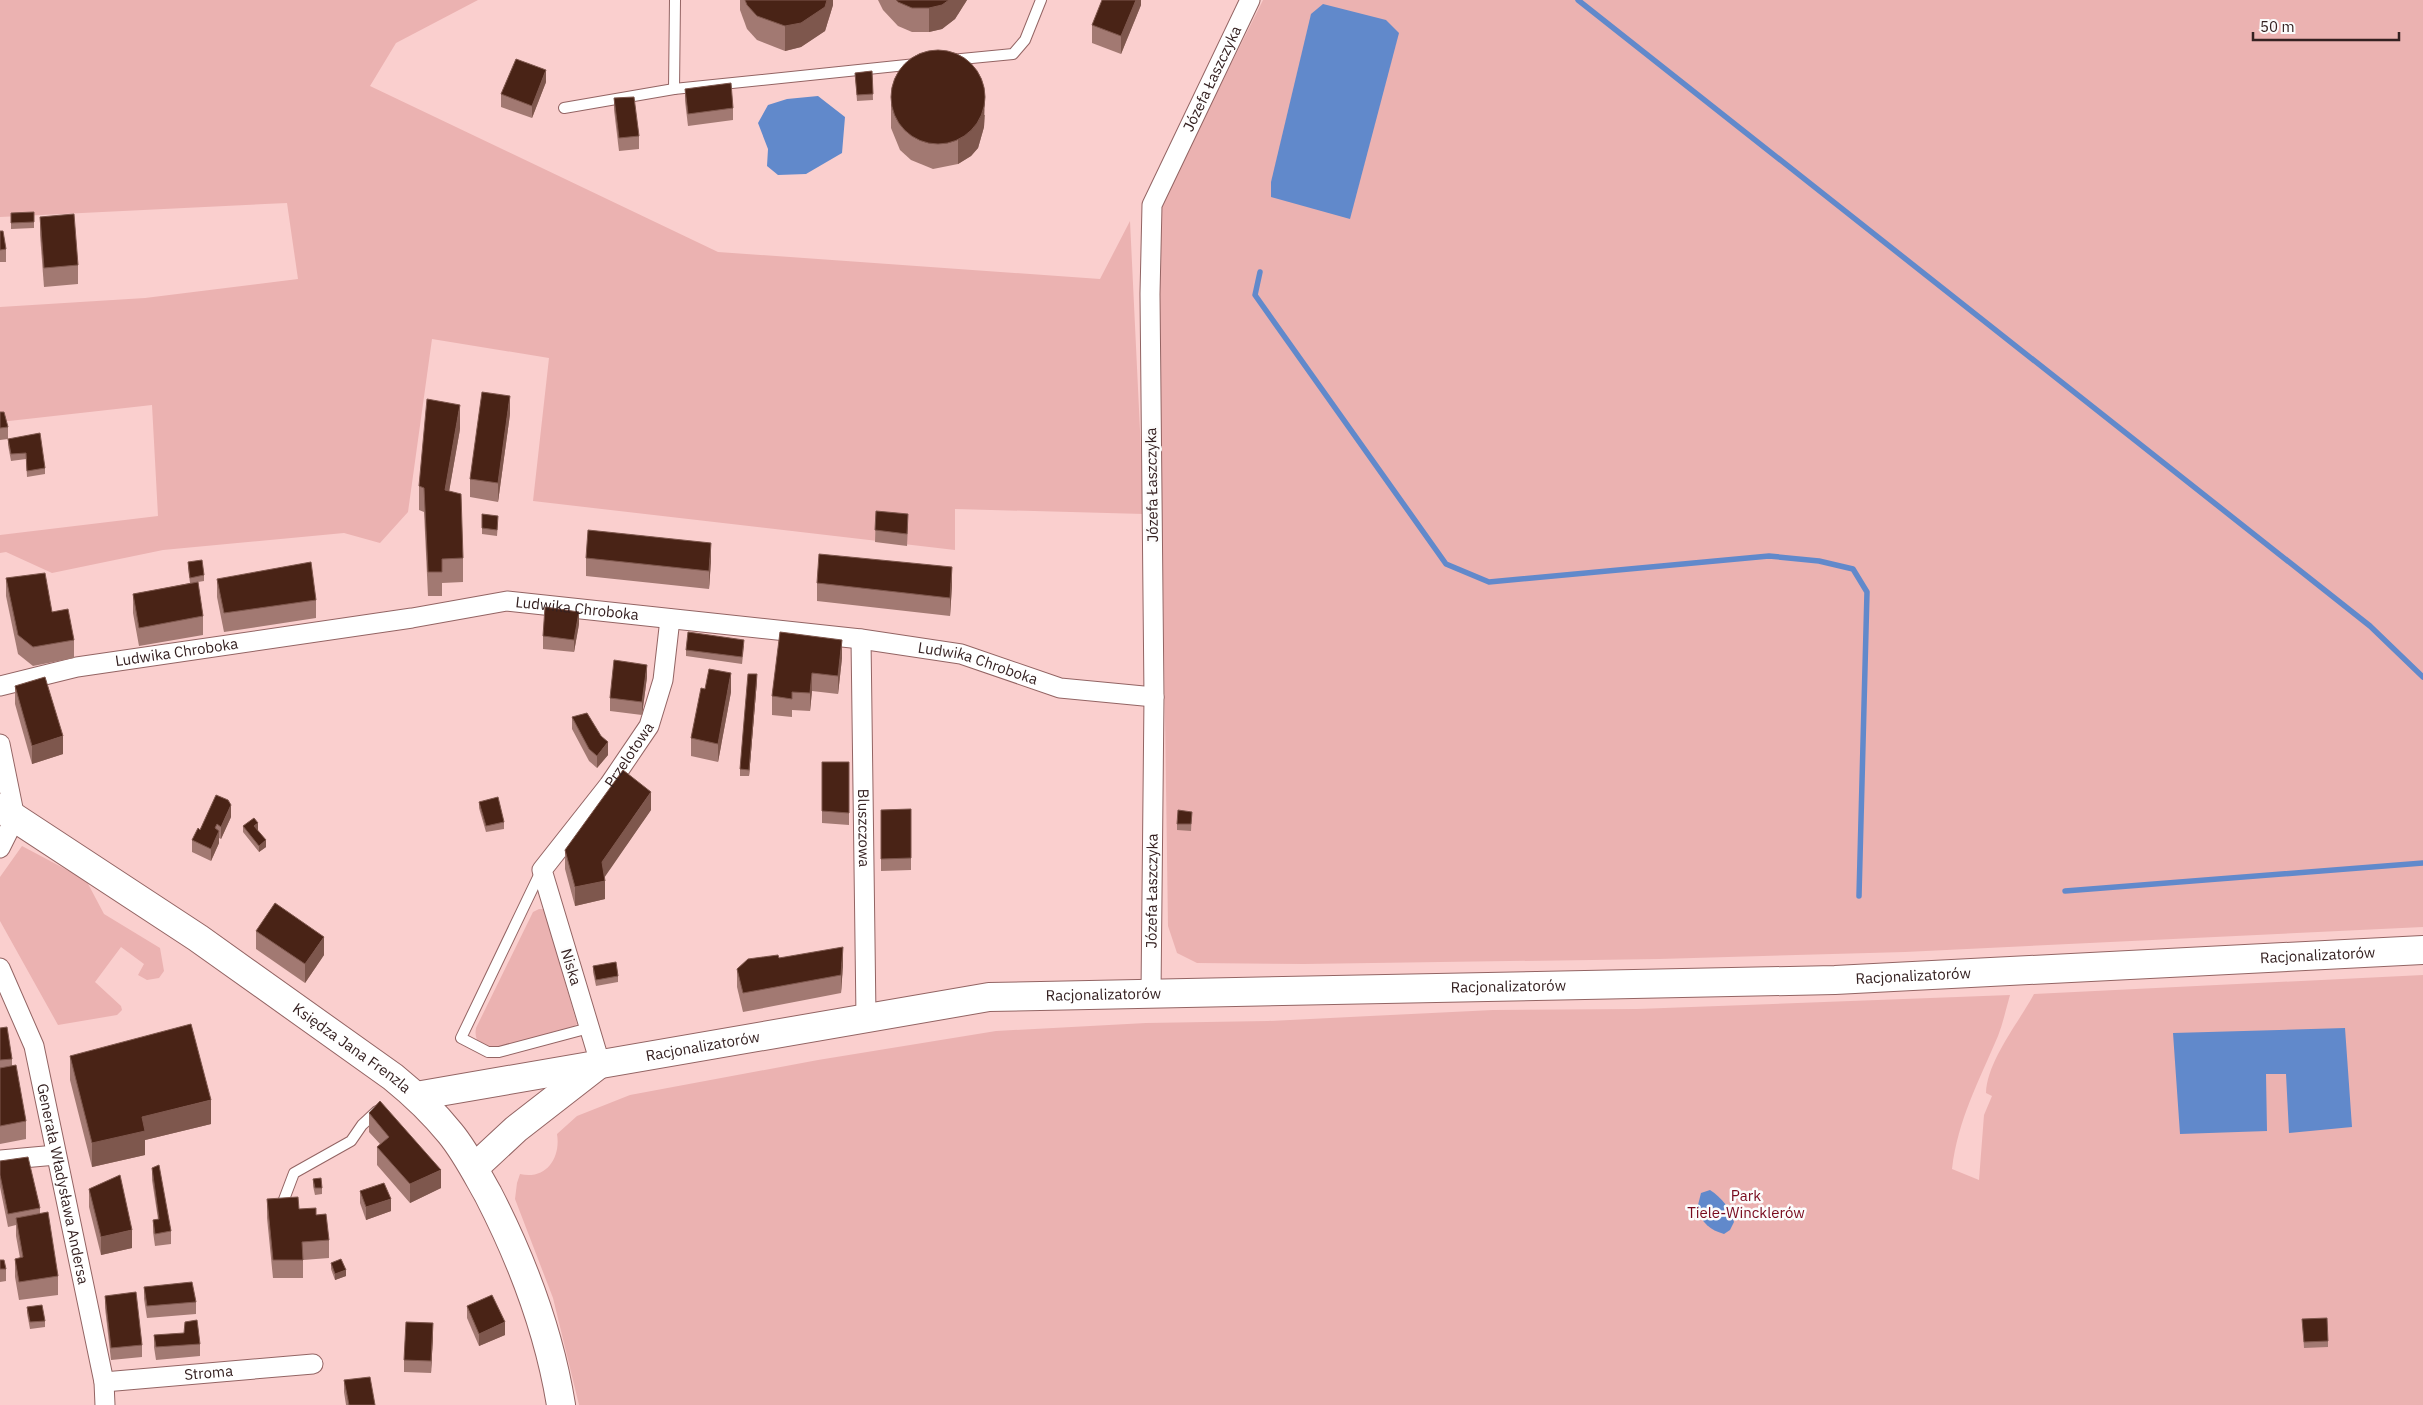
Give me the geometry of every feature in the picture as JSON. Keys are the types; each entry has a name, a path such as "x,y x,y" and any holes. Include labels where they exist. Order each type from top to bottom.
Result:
{"street":[{"name":"Józefa Łaszczyka","path":"1151,993 1154,697 1150,294 1152,205 1250,0"},
{"name":"Ludwika Chroboka","path":"0,686 77,668 412,618 506,601 861,639 961,654 1060,688 1154,697"},
{"name":"Przelotowa","path":"542,870 609,785 649,726 663,680 670,619"},
{"name":"Bluszczowa","path":"861,639 866,1016"},
{"path":"0,744 8,813 0,848"},
{"name":"Księdza Jana Frenzla","path":"8,813 198,938 393,1077 416,1096 450,1134 474,1168 498,1214 531,1293 554,1368 561,1405"},
{"name":"Niska","path":"542,870 600,1063"},
{"name":"Racjonalizatorów","path":"416,1096 866,1016 989,997 1835,980 2423,950"},
{"name":"Generała Władysława Andersa","path":"0,968 34,1046 104,1382 105,1405"},
{"name":"Racjonalizatorów","path":"474,1168 516,1129 600,1063"},
{"path":"0,1160 56,1155"},
{"name":"Stroma","path":"104,1382 313,1364"}],"lane":[{"path":"674,90 675,0"},
{"path":"564,108 674,90 1013,54 1025,40 1041,0"},
{"path":"542,870 461,1038 488,1052 499,1052 589,1028"},
{"path":"279,1217 281,1204 294,1172 351,1140 362,1125 382,1107"}],"green space":[{"path":"0,0 478,0 396,43 370,86 718,252 1100,279 1130,221 1144,514 955,509 955,550 533,501 549,358 432,339 408,512 380,543 344,533 163,550 52,573 6,552 0,553 0,535 158,516 152,405 0,422 0,307 145,298 298,279 287,203 0,217"},
{"path":"1263,0 2423,0 2423,927 1905,952 1659,959 1304,964 1197,963 1177,953 1168,926 1158,224 1161,204"},
{"path":"22,846 86,880 104,914 160,948 164,971 159,978 147,980 138,975 144,964 121,947 95,982 121,1006 122,1010 117,1015 58,1025 0,921 0,877"},
{"path":"544,909 577,1024 565,1031 512,1044 490,1047 482,1044 476,1038 476,1028 533,912"},
{"name":"Park Tiele-Wincklerów","path":"2423,975 2423,1405 579,1405 553,1298 515,1199 520,1174 537,1174 550,1165 554,1159 558,1143 557,1134 577,1116 630,1095 818,1060 996,1031 1146,1023 1268,1021 1493,1010 1637,1009 2010,995 1998,1036 1964,1117 1955,1151 1952,1169 1979,1180 1984,1115 1992,1096 1986,1093 1988,1081 1998,1055 2034,994"}],"water":[{"path":"1323,4 1386,20 1399,33 1350,219 1271,197 1271,182 1311,14"},
{"path":"818,96 845,117 842,153 806,174 778,175 767,166 768,149 758,123 768,105 787,99"},
{"path":"2345,1028 2352,1127 2289,1133 2286,1074 2266,1074 2267,1131 2180,1134 2173,1033"},
{"path":"1710,1190 1725,1204 1734,1222 1730,1230 1724,1234 1707,1225 1697,1209 1701,1193"}],"building":[{"path":"745,0 827,0 825,7 801,23 785,26 757,16"},
{"path":"896,0 949,0 942,5 929,8 912,8"},
{"path":"1102,0 1136,0 1121,36 1092,25"},
{"path":"938,50 956,54 971,64 981,79 985,97 981,115 971,130 956,140 938,144 920,140 905,130 895,115 891,97 895,79 905,64 920,54"},
{"path":"516,59 546,70 532,106 501,94"},
{"path":"872,71 873,94 857,95 855,73"},
{"path":"731,83 733,108 688,114 685,89"},
{"path":"634,97 639,136 619,138 614,98"},
{"path":"34,212 34,222 11,223 11,213"},
{"path":"74,214 78,265 44,268 40,217"},
{"path":"0,231 3,231 6,249 0,250"},
{"path":"482,392 510,396 498,483 470,479"},
{"path":"427,399 460,405 445,490 461,494 463,558 442,559 442,572 428,572 424,488 419,486"},
{"path":"0,412 4,412 8,427 0,428"},
{"path":"40,433 45,468 27,471 26,453 11,454 8,439"},
{"path":"876,511 908,514 907,534 875,530"},
{"path":"482,514 498,516 497,530 482,528"},
{"path":"588,530 711,543 709,571 586,558"},
{"path":"819,554 952,567 950,598 817,583"},
{"path":"202,560 204,575 190,578 188,562"},
{"path":"311,562 316,600 224,613 217,579"},
{"path":"45,573 52,612 68,609 74,640 33,647 18,635 6,578"},
{"path":"198,582 203,616 139,628 133,594"},
{"path":"545,607 579,612 574,640 543,636"},
{"path":"688,632 744,640 742,657 686,650"},
{"path":"780,632 842,640 838,676 812,673 810,693 792,692 792,699 772,696"},
{"path":"614,660 647,665 642,702 610,698"},
{"path":"709,669 731,673 718,744 691,738 701,688 705,689"},
{"path":"748,674 757,674 749,770 740,769"},
{"path":"45,677 63,736 32,746 15,686"},
{"path":"587,713 601,736 608,742 597,756 589,749 572,717"},
{"path":"822,762 849,762 849,813 822,811"},
{"path":"623,770 651,792 602,862 605,881 575,887 565,850"},
{"path":"216,795 228,800 231,805 221,827 217,824 215,828 219,831 211,849 192,840 198,828 200,830"},
{"path":"498,797 504,822 486,826 479,802"},
{"path":"911,809 911,858 881,859 881,810"},
{"path":"1178,810 1192,812 1191,824 1177,824"},
{"path":"254,818 258,823 254,826 266,840 259,846 243,826"},
{"path":"275,903 324,937 305,964 256,931"},
{"path":"843,947 841,975 743,993 737,969 748,959 778,955 779,958"},
{"path":"616,962 618,976 596,980 593,966"},
{"path":"191,1024 211,1100 142,1117 145,1131 92,1143 70,1056"},
{"path":"7,1027 12,1059 0,1060 0,1028"},
{"path":"16,1065 26,1121 0,1126 0,1068"},
{"path":"380,1101 441,1170 410,1184 377,1147 389,1137 369,1113"},
{"path":"28,1157 40,1208 8,1214 0,1175 0,1161"},
{"path":"159,1165 171,1231 155,1234 153,1220 159,1219 152,1168"},
{"path":"120,1175 132,1230 101,1237 89,1189"},
{"path":"321,1178 322,1188 315,1188 313,1179"},
{"path":"384,1183 391,1199 366,1207 360,1191"},
{"path":"298,1197 299,1209 316,1208 316,1215 326,1214 329,1240 302,1242 303,1260 273,1260 267,1199"},
{"path":"48,1212 58,1276 19,1282 15,1259 23,1257 16,1218"},
{"path":"341,1259 346,1270 335,1274 331,1263"},
{"path":"0,1260 4,1260 6,1269 0,1269"},
{"path":"192,1282 196,1302 147,1306 144,1287"},
{"path":"136,1292 142,1345 111,1348 105,1296"},
{"path":"492,1295 505,1322 479,1334 467,1306"},
{"path":"42,1305 45,1321 30,1322 27,1307"},
{"path":"2327,1318 2328,1341 2304,1342 2302,1319"},
{"path":"197,1320 200,1344 156,1347 154,1335 184,1333 185,1322"},
{"path":"406,1322 433,1323 431,1361 404,1360"},
{"path":"370,1377 375,1405 349,1405 344,1380"}],"waterway":[{"path":"1578,0 2370,626 2423,677"},
{"path":"1260,272 1255,295 1446,564 1489,582 1769,556 1819,561 1853,569 1867,592 1859,896"},
{"path":"2065,891 2423,863"}]}
